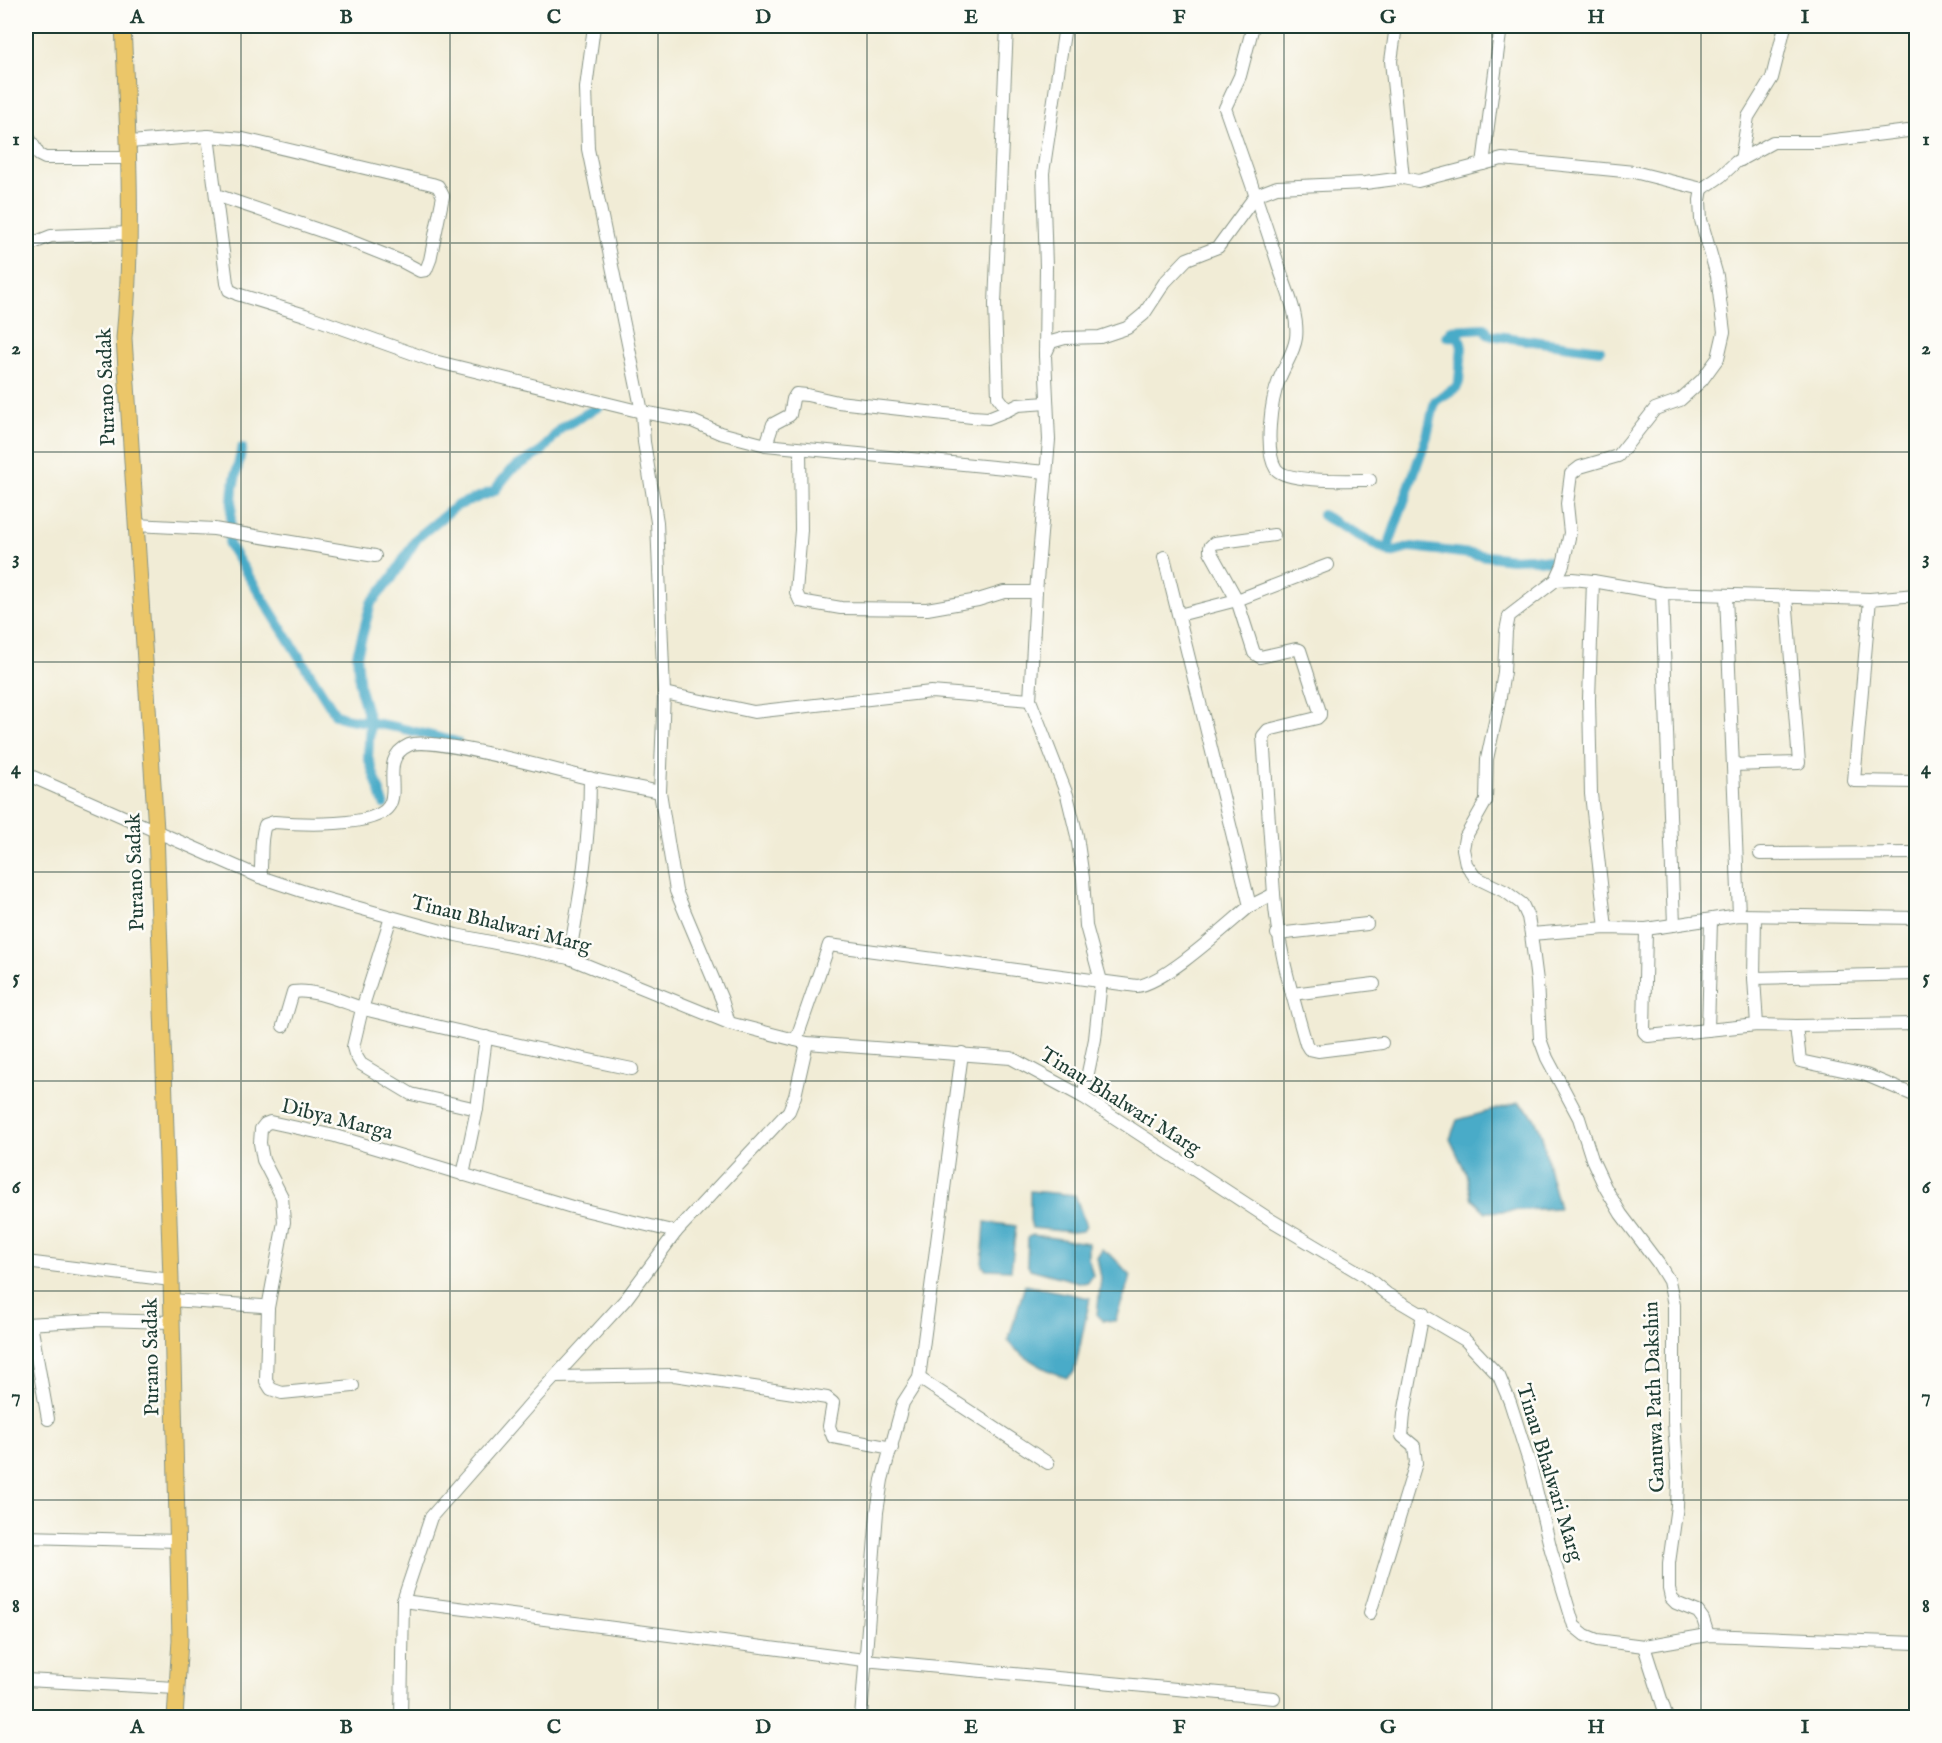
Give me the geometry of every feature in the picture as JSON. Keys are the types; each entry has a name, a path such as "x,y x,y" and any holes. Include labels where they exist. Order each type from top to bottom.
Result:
{"main road":[{"name":"Purano Sadak","path":"123,26 129,142 130,233 124,338 156,830 171,1280 180,1640 175,1718"}],"street":[{"path":"594,26 586,88 588,149 642,412 644,442 657,522 664,693 660,792 676,891 722,1000 729,1023"},
{"path":"1006,26 994,304 999,398 1008,410"},
{"path":"1065,26 1043,173 1046,267 1045,356 1049,440 1036,592 1030,700 1067,795 1075,826 1083,878 1086,926 1101,981 1095,1039 1083,1097"},
{"path":"1253,26 1240,76 1225,108 1256,195 1294,315 1296,337 1292,352 1278,381 1270,426 1271,452 1276,469 1299,478 1370,480"},
{"path":"1396,26 1391,61 1403,178"},
{"path":"1483,164 1501,26"},
{"path":"1741,159 1748,117 1773,78 1785,26"},
{"path":"1917,130 1818,142 1773,142 1741,159 1702,189 1701,220 1717,276 1724,332 1718,358 1702,380 1680,400 1655,409 1618,456 1580,467 1571,474 1567,504 1570,520 1569,545 1556,580 1593,581 1662,593 1725,596 1870,599 1917,596"},
{"path":"26,133 39,155 45,158 129,158"},
{"path":"129,142 208,136 243,139 410,178 438,186 443,196 430,260 426,270 420,272 403,262 348,240 216,195"},
{"path":"208,136 227,283 229,290 237,294 305,315 434,361 642,412 692,421 720,433 766,445 1046,472"},
{"path":"1045,356 1051,342 1065,338 1100,337 1127,328 1144,314 1165,282 1187,259 1218,247 1256,195 1277,187 1365,183 1403,178 1418,180 1502,159 1634,171 1702,189"},
{"path":"26,246 51,236 130,233"},
{"path":"766,445 773,424 790,415 796,394 807,394 859,405 988,418 1018,405 1047,403"},
{"path":"800,449 801,530 796,592 800,601 841,608 927,609 978,600 1004,592 1036,592"},
{"path":"135,525 214,529 375,556"},
{"path":"1274,535 1211,544 1210,551 1237,600 1256,656 1263,657 1300,650 1320,712 1317,718 1268,730 1263,736 1277,934 1306,1044 1309,1048 1318,1051 1382,1043"},
{"path":"1164,557 1250,906"},
{"path":"1179,615 1237,600 1328,565"},
{"name":"Ganuwa Path Dakshin","path":"1556,580 1509,616 1504,672 1487,759 1486,801 1464,838 1463,849 1466,864 1475,877 1506,892 1522,903 1528,917 1531,934 1537,981 1540,1039 1547,1058 1579,1118 1592,1159 1605,1187 1621,1214 1669,1281 1674,1305 1674,1422 1678,1482 1669,1563 1669,1589 1671,1598 1676,1603 1698,1612 1708,1635"},
{"path":"1593,581 1589,699 1591,794 1606,928"},
{"path":"1662,593 1674,925"},
{"path":"1725,596 1739,915"},
{"path":"1733,765 1799,763 1786,596"},
{"path":"1870,599 1854,782 1917,782"},
{"path":"664,693 754,712 932,692 1030,700"},
{"path":"260,877 263,862 261,836 264,825 274,822 338,823 383,812 391,801 392,763 399,752 410,744 422,743 492,754 660,792"},
{"name":"Tinau Bhalwari Marg","path":"26,774 260,877 323,898 456,935 569,958 729,1023 801,1042 1011,1058 1083,1097 1271,1220 1365,1276 1387,1294 1423,1313 1465,1340 1499,1376 1510,1402 1530,1465 1551,1550 1574,1626 1585,1635 1597,1640 1644,1646 1708,1635 1917,1643"},
{"path":"569,958 586,867 590,778"},
{"path":"1760,854 1917,853"},
{"path":"401,1718 403,1601 431,1517 626,1299 676,1232 789,1111 795,1096 801,1042 829,945 1137,986 1146,985 1164,975 1250,906 1274,894"},
{"path":"1531,934 1606,928 1646,929 1739,915 1917,918"},
{"path":"1755,916 1754,978 1757,1025"},
{"path":"391,917 362,1009 353,1047 355,1054 361,1064 411,1095 477,1109"},
{"path":"1708,1030 1711,920"},
{"path":"1277,934 1366,924"},
{"path":"1646,929 1645,1034 1648,1036 1757,1025 1917,1024"},
{"path":"1754,978 1917,974"},
{"path":"1292,994 1374,984"},
{"path":"283,1026 293,992 304,990 362,1009 632,1069"},
{"path":"1796,1026 1800,1061 1866,1075 1917,1096"},
{"path":"463,1174 477,1109 486,1037"},
{"path":"861,1718 877,1512 882,1480 903,1403 919,1378 962,1053"},
{"name":"Dibya Marga","path":"353,1386 282,1393 271,1389 266,1381 268,1308 284,1222 282,1197 263,1160 260,1143 261,1129 265,1124 270,1122 336,1136 573,1207 676,1232"},
{"path":"26,1262 171,1280"},
{"path":"171,1300 268,1308"},
{"path":"1370,1613 1416,1463 1414,1446 1402,1436 1423,1313"},
{"path":"48,1419 28,1324 98,1320 171,1322"},
{"path":"555,1377 674,1375 827,1398 832,1403 829,1426 833,1437 892,1448"},
{"path":"919,1378 1048,1463"},
{"path":"26,1537 178,1541"},
{"path":"403,1601 864,1660 1274,1698"},
{"path":"1644,1646 1668,1718"},
{"path":"26,1680 176,1689"}],"water":[{"path":"1518,1103 1533,1116 1542,1134 1559,1208 1486,1212 1472,1199 1466,1173 1450,1139 1457,1120"},
{"path":"1030,1191 1075,1195 1086,1226 1083,1231 1032,1228"},
{"path":"985,1222 1016,1226 1011,1270 986,1269 982,1266"},
{"path":"1033,1235 1088,1243 1088,1258 1093,1275 1088,1282 1082,1283 1030,1269 1027,1264 1028,1237"},
{"path":"1102,1249 1131,1276 1115,1321 1103,1320 1097,1315 1101,1278 1097,1257"},
{"path":"1025,1285 1090,1298 1074,1372 1067,1378 1035,1363 1008,1341"}],"waterway":[{"path":"1391,553 1389,544 1427,436 1435,401 1457,387 1459,382 1462,347 1459,337 1447,336 1452,330 1485,328 1489,335 1600,350"},
{"path":"384,804 368,757 370,723 360,689 357,655 371,603 392,578 417,538 456,506 494,491 511,470 541,452 561,428 600,406"},
{"path":"242,448 233,488 229,545 336,715 457,742"},
{"path":"1322,515 1391,553 1412,547 1548,561"}]}
